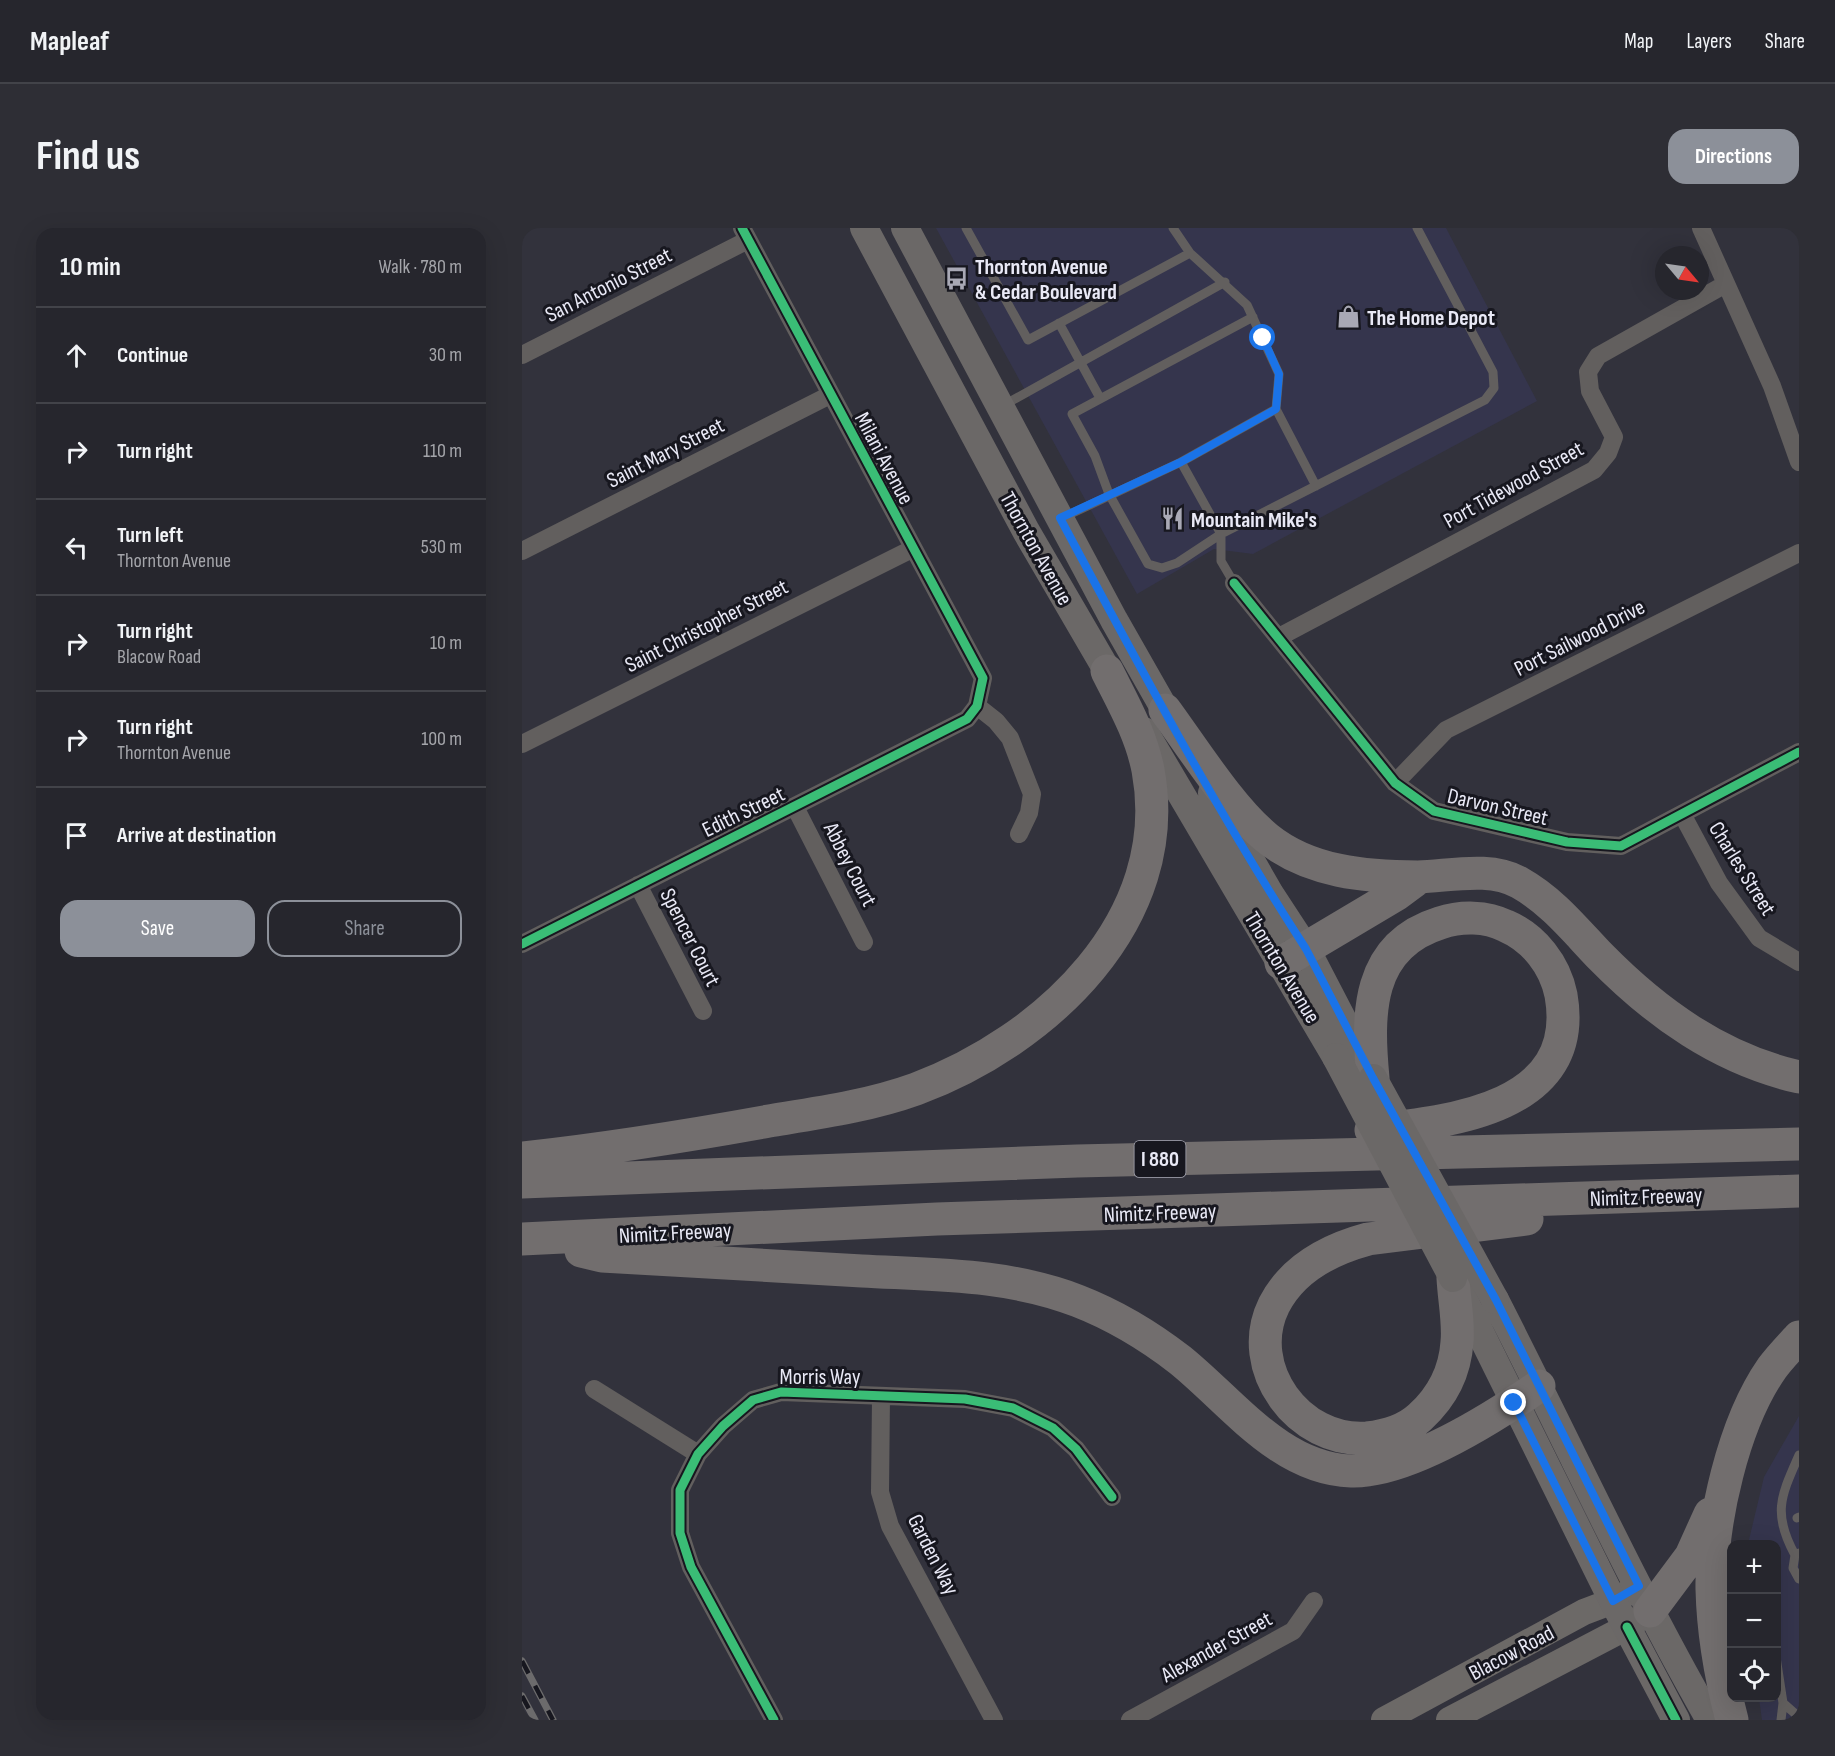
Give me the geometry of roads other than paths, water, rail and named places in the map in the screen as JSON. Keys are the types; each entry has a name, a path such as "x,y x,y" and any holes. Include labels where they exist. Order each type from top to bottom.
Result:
{"highway":[{"path":"522,1158 635,1145 872,1102 915,1089 972,1063 1006,1043 1038,1020 1084,975 1115,936 1133,904 1144,874 1151,841 1148,772 1139,737 1107,671"},
{"path":"1165,710 1245,817 1267,838 1316,865 1343,872 1420,877 1492,874 1517,882 1543,897 1631,988 1691,1032 1728,1054 1799,1077"},
{"path":"1293,956 1397,894 1420,877"},
{"path":"1077,1161 1425,1125 1460,1119 1488,1110 1515,1098 1536,1081 1552,1059 1562,1035 1563,1006 1558,980 1546,958 1527,939 1506,926 1481,918 1453,918 1427,927 1404,941 1386,963 1374,990 1369,1021 1373,1078"},
{"name":"Nimitz Freeway","path":"522,1182 1077,1161 1799,1144"},
{"name":"Nimitz Freeway","path":"528,1239 937,1219 1799,1191"},
{"path":"1453,1278 1458,1341 1452,1372 1437,1402 1412,1425 1382,1437 1350,1439 1317,1428 1290,1408 1273,1379 1266,1343 1274,1305 1293,1279 1318,1258 1334,1250 1368,1239 1395,1235 1730,1193"},
{"path":"528,1239 602,1256 968,1277 1044,1289 1080,1302 1144,1335 1179,1359 1269,1438 1297,1458 1322,1466 1361,1470 1381,1469 1408,1461 1527,1395"},
{"path":"1732,1720 1718,1643 1712,1589 1725,1482 1739,1432 1772,1368 1799,1337"},
{"path":"1639,1608 1691,1556 1725,1482"}],"main road":[{"name":"Thornton Avenue","path":"864,228 1026,531 1107,671 1373,1078 1496,1300 1527,1395 1613,1601 1639,1608"},
{"name":"Thornton Avenue","path":"905,228 1165,710 1270,894 1293,956 1336,1057 1453,1278 1527,1395 1639,1608 1710,1720"},
{"name":"Blacow Road","path":"1384,1720 1584,1612 1613,1601"},
{"name":"Thornton Avenue","path":"1639,1608 1676,1720"},
{"name":"Blacow Road","path":"1449,1720 1639,1608"}],"street":[{"path":"1701,228 1724,285 1772,386 1799,462"},
{"name":"San Antonio Street","path":"522,354 745,234"},
{"name":"Milani Avenue","path":"745,234 983,678 977,706"},
{"name":"Port Tidewood Street","path":"1279,638 1594,470 1608,453 1614,437 1590,391 1588,372 1598,356 1724,285"},
{"name":"Saint Mary Street","path":"522,551 830,395"},
{"name":"Saint Christopher Street","path":"522,744 912,549"},
{"name":"Port Sailwood Drive","path":"1395,783 1446,730 1799,553"},
{"name":"Darvon Street","path":"1234,583 1395,783 1434,811 1568,842 1621,846 1799,752"},
{"path":"977,706 996,721 1010,738 1032,794 1029,813 1019,834"},
{"name":"Edith Street","path":"522,944 967,719 977,706"},
{"name":"Abbey Court","path":"795,807 864,942"},
{"name":"Charles Street","path":"1682,814 1719,883 1759,938 1799,962"},
{"name":"Spencer Court","path":"638,885 702,1011"},
{"path":"594,1389 698,1454"},
{"name":"Morris Way","path":"774,1720 691,1567 680,1533 680,1490 698,1454 723,1426 753,1400 781,1392 965,1399 1013,1408 1053,1428 1076,1449 1112,1497"},
{"name":"Garden Way","path":"881,1397 880,1492 890,1526 994,1720"},
{"name":"Alexander Street","path":"1130,1720 1293,1631 1314,1601"}],"lane":[{"path":"966,228 1028,340 1190,253"},
{"path":"1173,228 1190,253 1247,304 1279,374 1276,409 1316,486"},
{"path":"1253,317 1072,414 1095,456 1109,494 1148,564 1162,567 1177,562 1221,534 1485,399 1494,388 1493,372 1417,228"},
{"path":"1002,406 1225,282"},
{"path":"1059,323 1100,398"},
{"path":"1060,518 1181,462 1276,409"},
{"path":"1181,462 1221,534 1221,561 1234,583"},
{"path":"1799,1455 1780,1505 1783,1533 1797,1554 1793,1568 1799,1579"},
{"path":"1781,1690 1783,1703 1781,1720"},
{"path":"1783,1703 1799,1717"}],"railway":[{"path":"522,1661 553,1720"},
{"path":"522,1696 535,1720"}],"place":[{"name":"Thornton Avenue & Cedar Boulevard","path":"957,279"},
{"name":"The Home Depot","path":"1349,317"},
{"name":"Mountain Mike's","path":"1173,519"}]}
